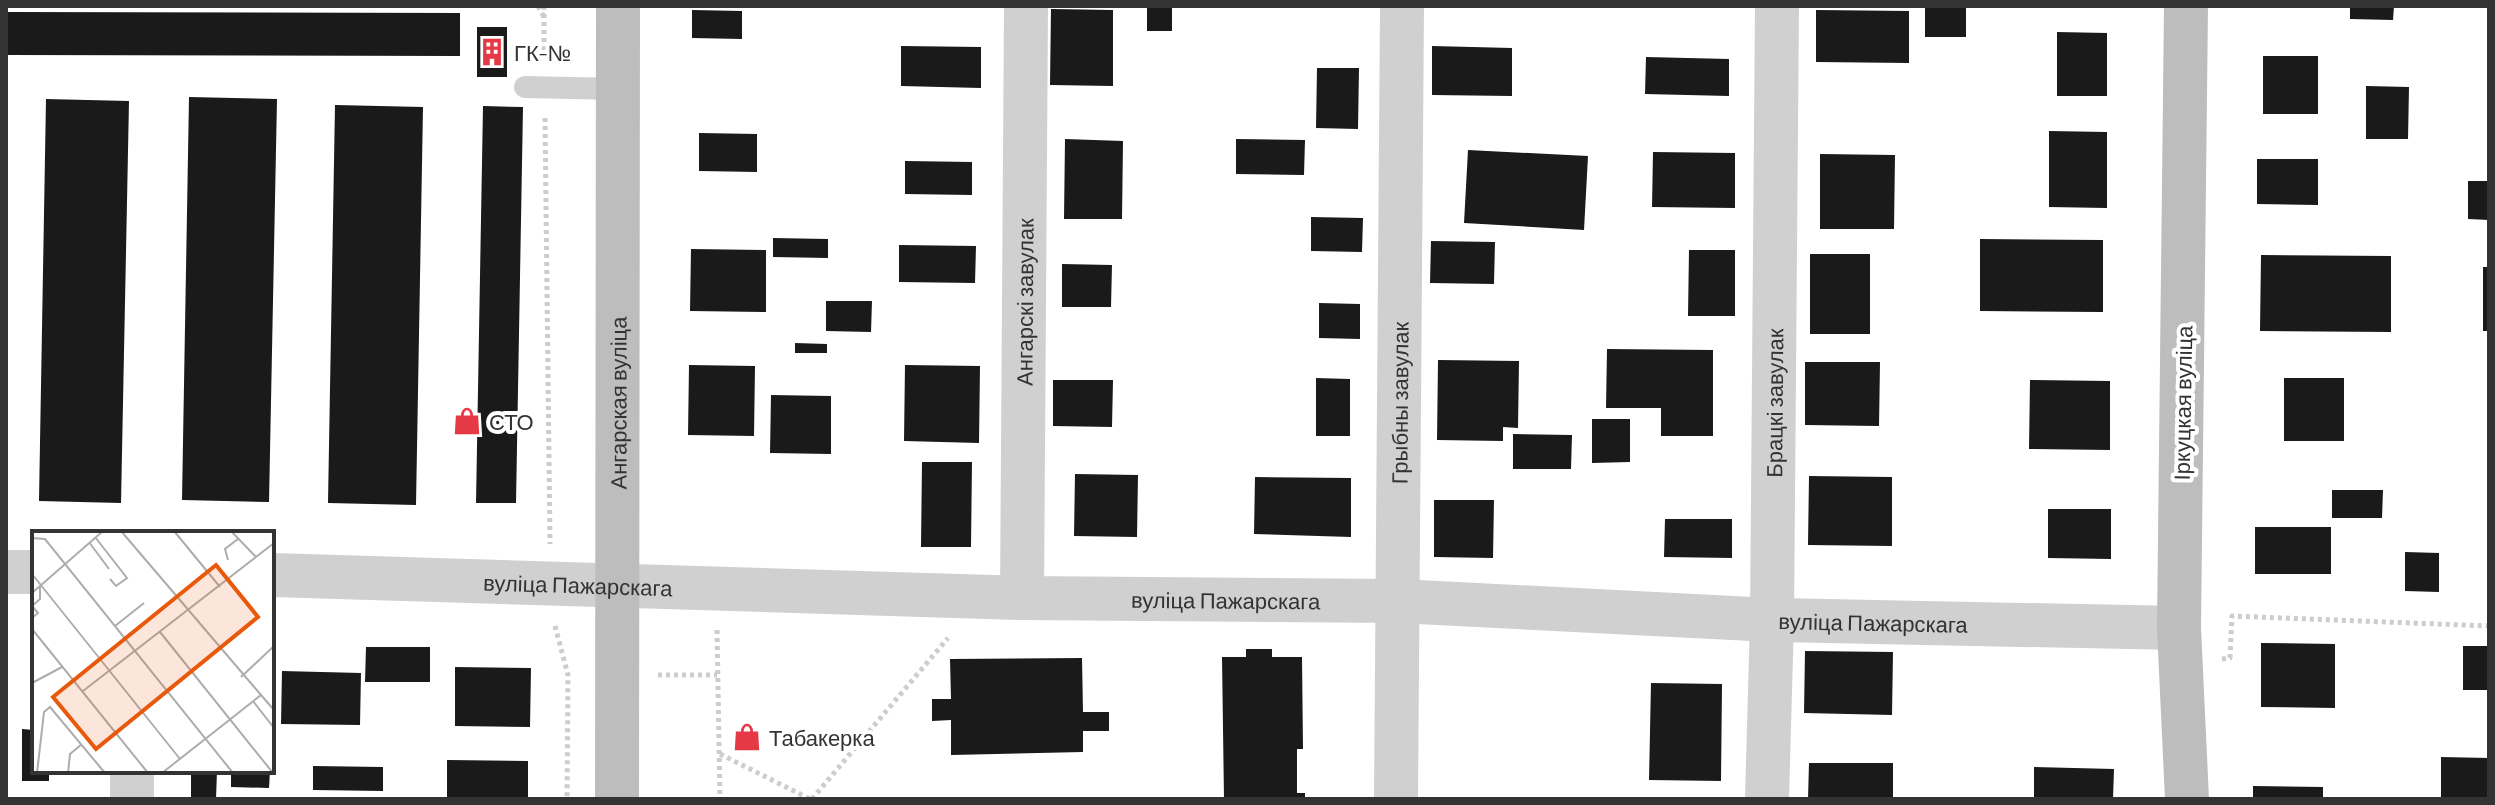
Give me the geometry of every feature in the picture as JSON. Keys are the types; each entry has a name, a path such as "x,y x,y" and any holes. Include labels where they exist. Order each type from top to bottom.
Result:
{"street":[{"name":"Ангарская вуліца","path":"617,799 618,6"},
{"name":"Ангарскі завулак","path":"1022,598 1026,6"},
{"name":"Грыбны завулак","path":"1396,799 1402,6"},
{"name":"Брацкі завулак","path":"1767,799 1772,620 1777,6"},
{"name":"Іркуцкая вуліца","path":"2186,6 2180,645 2187,799"},
{"path":"6,572 32,572"},
{"name":"вуліца Пажарскага","path":"274,575 1022,598 1398,601 2180,645"},
{"path":"132,773 132,799"}],"lane":[{"path":"535,87 618,89"}],"path":[{"path":"541,6 544,18 535,87 550,582 556,634 568,675 567,799"},
{"path":"717,589 720,799"},
{"path":"720,754 811,799 945,643 976,596"},
{"path":"2180,645 2230,658 2232,616 2489,626"},
{"path":"657,675 717,675"}],"building":[{"path":"1147,6 1172,6 1172,31 1147,31"},
{"path":"1925,6 1966,6 1966,37 1925,37"},
{"path":"2350,6 2394,6 2393,20 2350,19"},
{"path":"1051,9 1113,10 1113,86 1050,85"},
{"path":"692,10 742,11 742,39 692,38"},
{"path":"1816,10 1909,11 1909,63 1816,62"},
{"path":"6,12 460,13 460,56 6,55"},
{"name":"ГК-№","path":"477,27 507,27 507,77 477,77"},
{"path":"2057,32 2107,33 2107,96 2057,96"},
{"path":"901,46 981,47 981,88 901,86"},
{"path":"1432,46 1512,48 1512,96 1432,95"},
{"path":"2263,56 2318,56 2318,114 2263,114"},
{"path":"1646,57 1729,59 1729,96 1645,94"},
{"path":"1317,68 1359,68 1358,129 1316,128"},
{"path":"2366,86 2409,87 2408,139 2366,139"},
{"path":"189,97 277,99 269,502 182,500"},
{"path":"46,99 129,101 121,503 39,501"},
{"path":"335,105 423,107 416,505 328,503"},
{"path":"483,106 523,107 516,503 476,503"},
{"path":"2049,131 2107,132 2107,208 2049,207"},
{"path":"699,133 757,134 757,172 699,171"},
{"path":"1065,139 1123,141 1122,219 1064,219"},
{"path":"1236,139 1305,140 1304,175 1236,174"},
{"path":"1468,150 1588,156 1584,230 1464,223"},
{"path":"1653,152 1735,153 1735,208 1652,207"},
{"path":"1820,154 1895,155 1894,229 1820,229"},
{"path":"2257,159 2318,159 2318,205 2257,204"},
{"path":"905,161 972,162 972,195 905,194"},
{"path":"2468,181 2489,181 2489,220 2468,219"},
{"path":"1311,217 1363,218 1362,252 1311,251"},
{"path":"773,238 828,239 828,258 773,257"},
{"path":"1980,239 2103,240 2103,312 1980,311"},
{"path":"1431,241 1495,242 1494,284 1430,283"},
{"path":"899,245 976,246 975,283 899,282"},
{"path":"691,249 766,250 766,312 690,311"},
{"path":"1689,250 1735,250 1735,316 1688,316"},
{"path":"1810,254 1870,254 1870,334 1810,334"},
{"path":"2261,255 2391,256 2391,332 2260,331"},
{"path":"1062,264 1112,265 1111,307 1062,307"},
{"path":"2483,267 2489,267 2489,331 2483,331"},
{"path":"826,301 872,301 871,332 826,331"},
{"path":"1319,303 1360,304 1360,339 1319,338"},
{"path":"795,343 827,344 827,353 795,353"},
{"path":"1607,349 1713,350 1713,436 1661,436 1661,408 1606,408"},
{"path":"1438,360 1519,361 1518,428 1503,427 1503,441 1437,440"},
{"path":"1805,362 1880,362 1879,426 1805,425"},
{"path":"689,365 755,366 754,436 688,435"},
{"path":"905,365 980,366 979,443 904,441"},
{"path":"1316,378 1350,379 1350,436 1316,436"},
{"path":"2284,378 2344,378 2344,441 2284,441"},
{"path":"1053,380 1113,380 1112,427 1053,426"},
{"path":"2030,380 2110,381 2110,450 2029,449"},
{"path":"771,395 831,396 831,454 770,453"},
{"path":"1592,419 1630,419 1630,462 1592,463"},
{"path":"1513,434 1572,435 1571,469 1513,469"},
{"path":"922,462 972,462 971,547 921,547"},
{"path":"1075,474 1138,475 1137,537 1074,536"},
{"path":"1809,476 1892,477 1892,546 1808,545"},
{"path":"1255,477 1351,478 1351,537 1254,534"},
{"path":"2332,490 2383,490 2382,518 2332,518"},
{"path":"1434,500 1494,500 1493,558 1434,557"},
{"path":"2048,509 2111,509 2111,559 2048,558"},
{"path":"1665,519 1732,519 1732,558 1664,557"},
{"path":"2255,527 2331,527 2331,574 2255,574"},
{"path":"2405,552 2439,553 2439,592 2405,591"},
{"path":"2261,643 2335,644 2335,708 2261,707"},
{"path":"2463,646 2489,646 2489,690 2463,690"},
{"path":"366,647 430,647 430,682 365,682"},
{"path":"1246,649 1272,649 1272,657 1302,657 1303,749 1297,749 1297,793 1305,793 1305,799 1224,799 1222,657 1246,657"},
{"path":"1805,651 1893,652 1892,715 1804,713"},
{"path":"1082,658 1083,712 1109,712 1109,731 1083,731 1083,752 951,755 951,720 932,721 932,699 951,699 950,659"},
{"path":"455,667 531,668 530,727 455,726"},
{"path":"282,671 361,673 360,725 281,724"},
{"path":"1651,683 1722,684 1721,781 1649,780"},
{"path":"22,729 32,730 32,773 49,773 49,781 22,781"},
{"path":"2441,757 2489,758 2489,799 2441,799"},
{"path":"447,760 528,761 528,799 447,799"},
{"path":"1809,763 1893,763 1893,799 1808,799"},
{"path":"313,766 383,767 383,791 313,790"},
{"path":"2034,767 2114,769 2113,799 2034,799"},
{"path":"191,773 217,773 216,799 191,799"},
{"path":"231,773 270,773 269,788 231,787"},
{"path":"2253,786 2323,787 2323,799 2253,799"}],"place":[{"name":"ГК-№","path":"492,52"},
{"name":"СТО","path":"467,421"},
{"name":"Табакерка","path":"747,737"}]}
